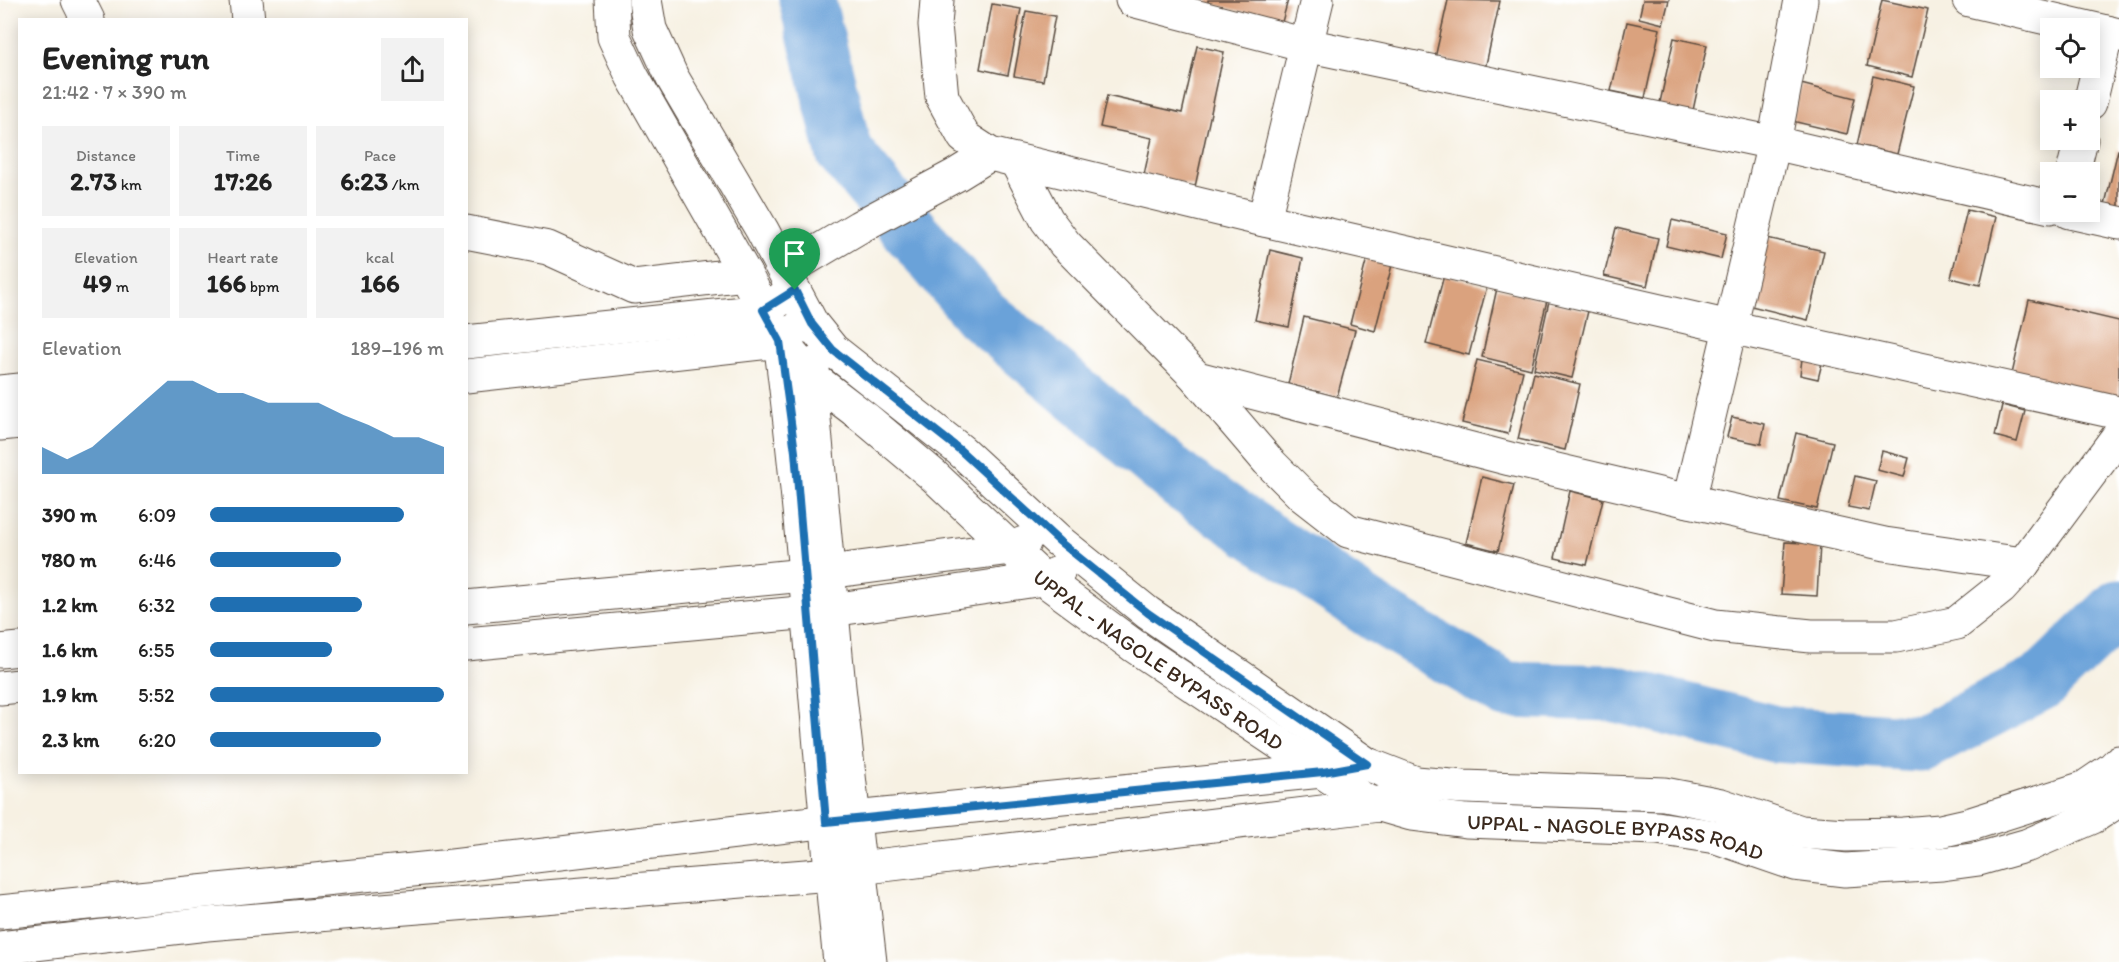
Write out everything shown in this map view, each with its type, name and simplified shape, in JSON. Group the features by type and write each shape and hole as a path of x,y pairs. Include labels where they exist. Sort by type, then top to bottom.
{"street":[{"path":"78,0 87,18"},
{"path":"246,0 248,18"},
{"name":"UPPAL - NAGOLE BYPASS ROAD","path":"612,0 614,37 632,76 745,274 780,341 810,376 866,417 934,476 1043,579 1134,646 1366,801 1411,814 1466,821 1657,828 1716,837 1795,864 1845,870 1942,864 1979,859 2028,845 2093,817 2119,800"},
{"name":"UPPAL - NAGOLE BYPASS ROAD","path":"645,0 650,29 672,77 816,328 833,350 960,450 1049,533 1148,613 1367,764 1416,783 1464,788 1664,794 1721,805 1801,832 1846,835 1940,831 1971,824 2084,788 2119,762"},
{"path":"937,0 935,25 942,97 964,137 1003,157 1264,220 1730,327 2119,412"},
{"path":"1132,0 1306,45 1774,144 2040,205"},
{"path":"1264,220 1317,0"},
{"path":"1689,501 1774,144 1801,0"},
{"path":"1969,0 2113,33 2094,90"},
{"path":"468,342 763,310 790,281 859,227 956,175 1003,157"},
{"path":"1003,157 1065,244 1197,378 1275,468 1303,496 1348,531 1715,626 1811,636 1896,636 1957,623 2001,588 2023,564 2119,435"},
{"path":"2100,219 2119,223"},
{"path":"468,232 548,248 634,287 745,274"},
{"path":"468,376 780,341 816,328 810,376 817,574 845,871 840,962"},
{"path":"780,341 795,452 817,574"},
{"path":"1197,378 1510,459 1689,501 1885,544 2023,564"},
{"path":"0,392 18,390"},
{"path":"0,424 18,422"},
{"path":"468,607 817,574 1011,548 1049,533"},
{"path":"468,644 820,611 1043,579 1085,562"},
{"path":"0,651 18,649"},
{"path":"0,688 18,686"},
{"path":"0,912 452,866 840,820 1323,772 1367,764"},
{"path":"0,948 207,924 845,871 1379,805 1416,783"},
{"path":"845,871 870,962"}],"building":[{"path":"1208,0 1288,0 1282,22 1208,3"},
{"path":"1448,0 1500,1 1485,69 1435,58"},
{"path":"1643,0 1669,0 1663,24 1639,18"},
{"path":"1882,0 1928,10 1912,77 1867,66"},
{"path":"992,4 1021,9 1008,75 980,69"},
{"path":"1026,11 1055,16 1043,81 1014,76"},
{"path":"1627,22 1660,29 1645,98 1611,91"},
{"path":"1674,38 1707,45 1692,115 1659,107"},
{"path":"1197,46 1224,52 1195,187 1144,175 1152,138 1100,127 1107,96 1182,113"},
{"path":"1873,76 1914,86 1897,154 1857,145"},
{"path":"1801,84 1855,98 1847,134 1792,121"},
{"path":"2119,150 2119,207 2105,204"},
{"path":"1967,210 1996,217 1980,285 1951,278"},
{"path":"1672,220 1727,233 1721,259 1666,246"},
{"path":"1616,228 1658,238 1647,286 1604,276"},
{"path":"1767,238 1824,251 1808,320 1751,306"},
{"path":"1270,250 1303,258 1289,327 1255,320"},
{"path":"1367,258 1392,265 1375,331 1350,324"},
{"path":"1444,275 1487,286 1469,355 1426,344"},
{"path":"1497,288 1547,300 1531,369 1482,357"},
{"path":"2029,300 2119,321 2119,397 2012,374"},
{"path":"1549,301 1588,311 1572,378 1534,369"},
{"path":"1304,317 1355,330 1337,397 1288,384"},
{"path":"1802,359 1822,363 1818,379 1800,375"},
{"path":"1477,360 1523,371 1508,434 1462,423"},
{"path":"1534,373 1580,384 1565,450 1518,439"},
{"path":"2002,405 2025,411 2017,442 1995,436"},
{"path":"1732,417 1765,424 1761,444 1727,437"},
{"path":"1796,433 1833,442 1817,509 1780,501"},
{"path":"1882,451 1909,458 1904,477 1877,470"},
{"path":"1855,476 1876,481 1869,511 1848,507"},
{"path":"1482,477 1514,485 1498,551 1466,543"},
{"path":"1570,491 1603,499 1587,565 1555,558"},
{"path":"1785,542 1820,544 1817,596 1781,594"}],"waterway":[{"path":"807,0 844,152 981,314 1181,482 1380,616 1506,690 1613,693 1775,734 1921,744 2042,682 2119,608"}],"route":[{"path":"795,290 812,324 833,350 960,450 1060,542 1148,613 1367,764 1323,772 826,822 795,452 780,341 763,310 795,290"}]}
